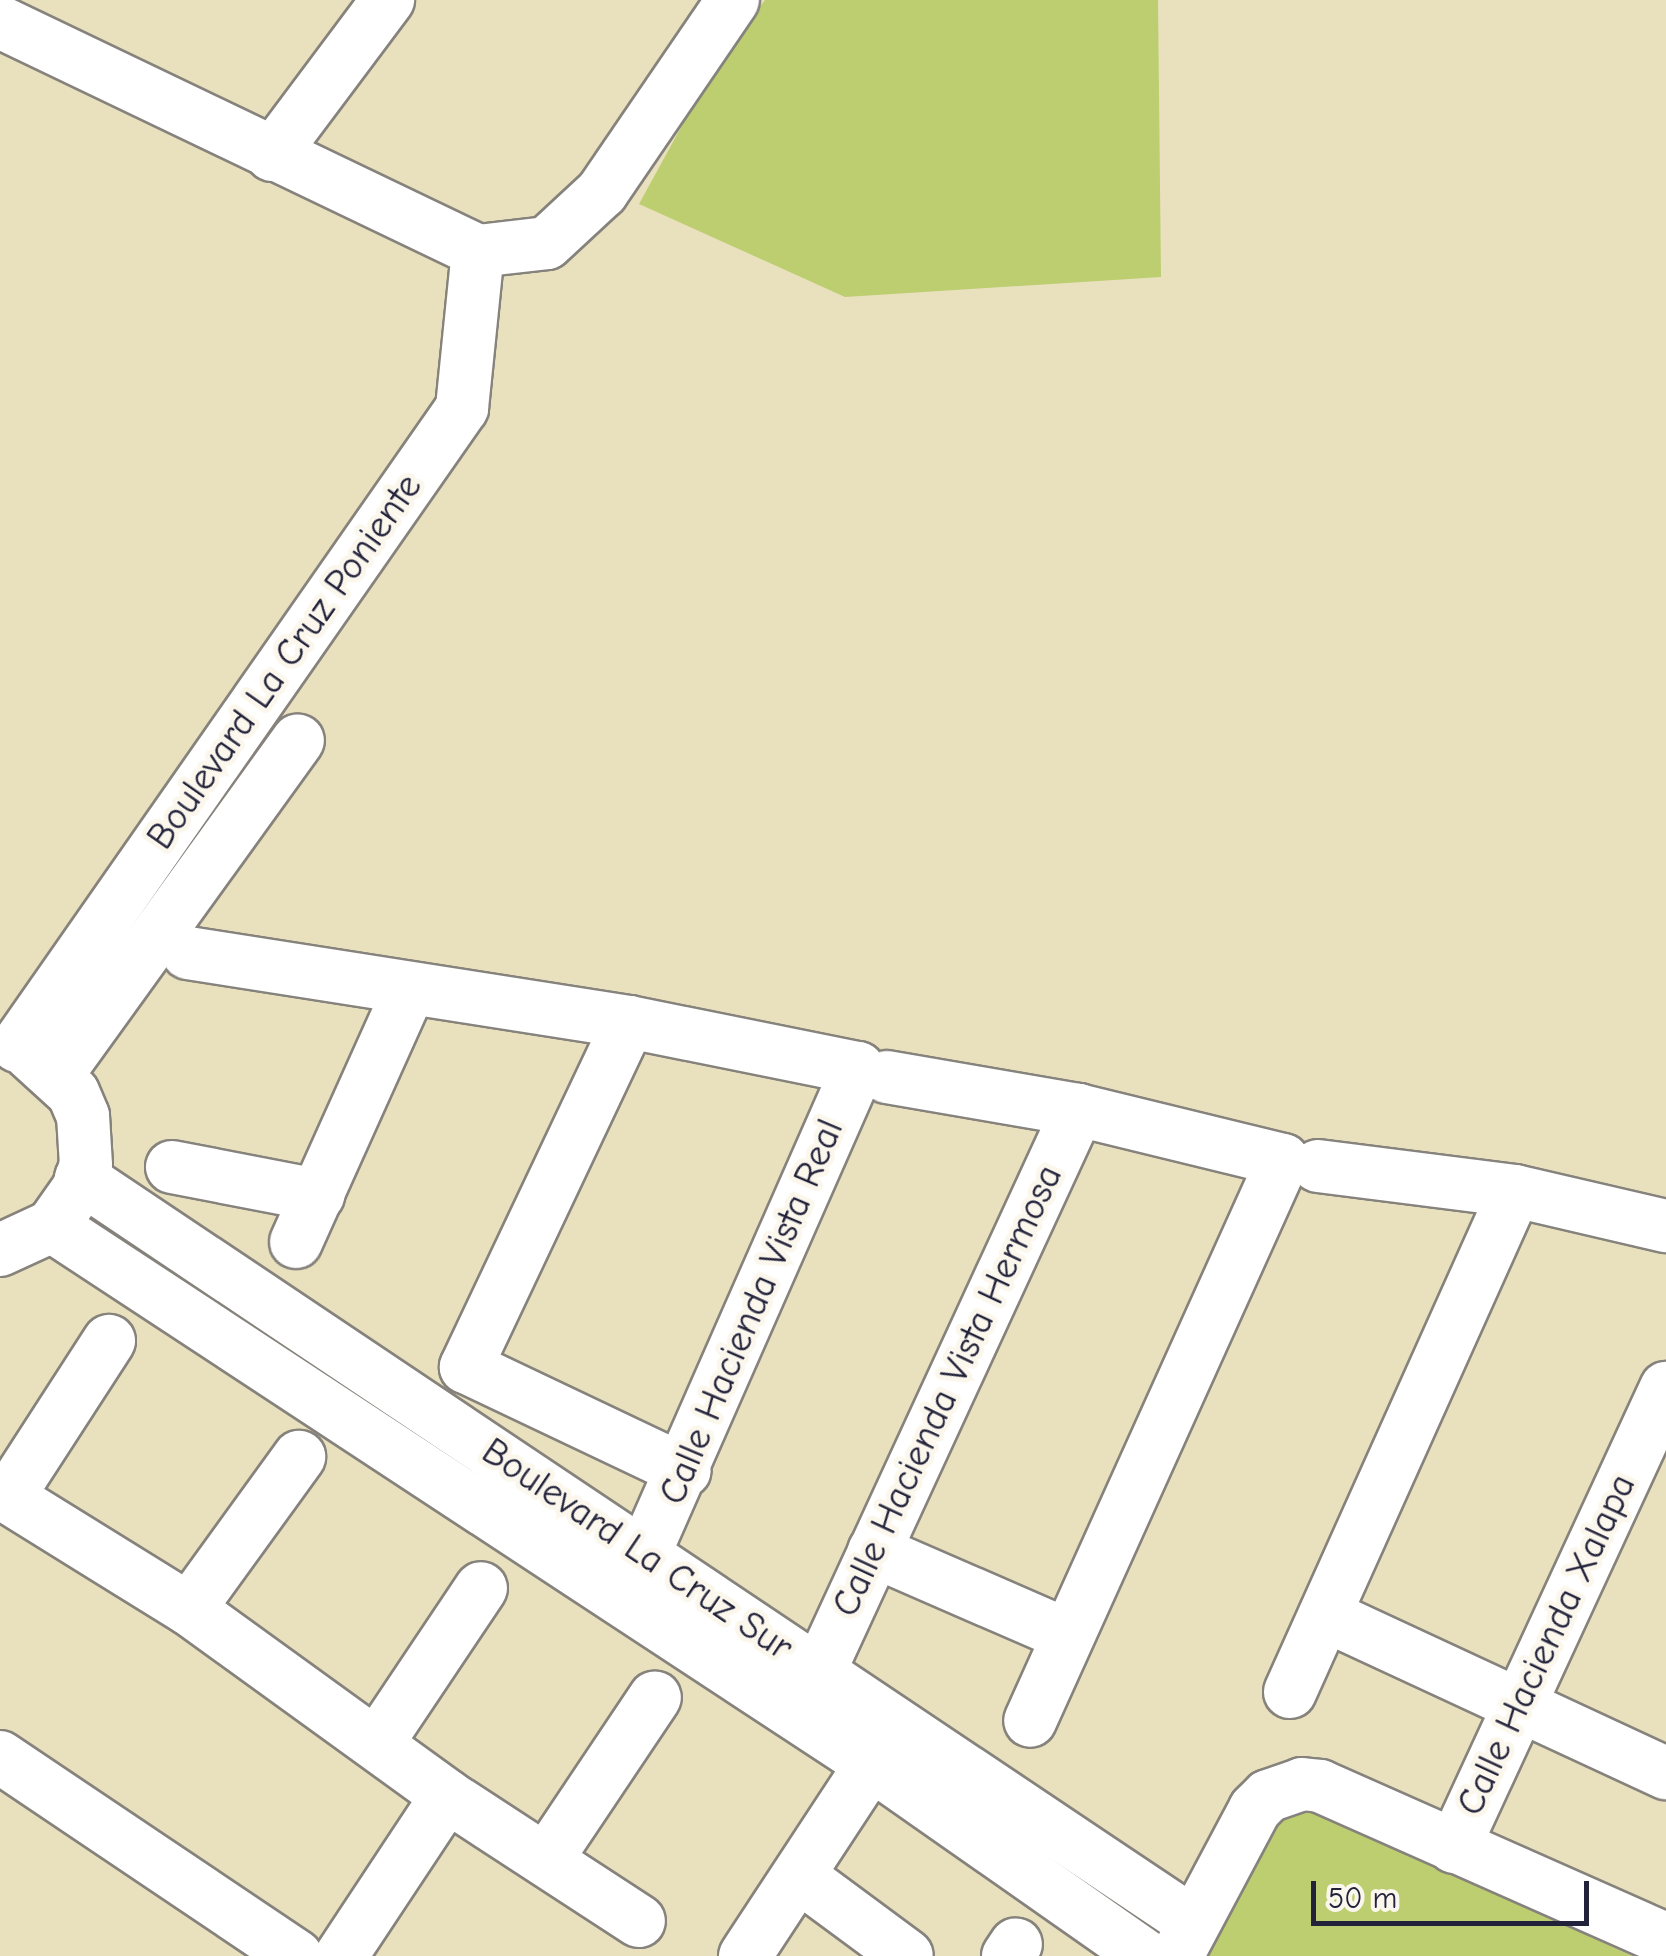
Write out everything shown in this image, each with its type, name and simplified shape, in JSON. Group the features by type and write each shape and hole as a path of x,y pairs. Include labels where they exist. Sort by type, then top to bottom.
{"street":[{"path":"272,155 388,0"},
{"path":"0,22 478,251 546,243 602,192 732,0"},
{"name":"Boulevard La Cruz Poniente","path":"25,1054 462,408 478,251"},
{"name":"Boulevard La Cruz Poniente","path":"25,1054 298,740"},
{"path":"188,952 409,991 629,1022 872,1073 1078,1110 1283,1160 1030,1721"},
{"path":"296,1242 409,991"},
{"path":"629,1022 466,1366 685,1471"},
{"path":"0,1250 52,1226 81,1178 83,1116 25,1054"},
{"name":"Calle Hacienda Vista Real","path":"621,1605 872,1073"},
{"name":"Calle Hacienda Vista Hermosa","path":"819,1672 1078,1110"},
{"path":"1318,1166 1516,1191 1666,1226"},
{"path":"172,1167 318,1194"},
{"name":"Boulevard La Cruz Sur","path":"81,1178 819,1672 1185,1939 1255,1809 1284,1788 1320,1786 1666,1938"},
{"path":"1290,1692 1516,1191"},
{"name":"Boulevard La Cruz Sur","path":"52,1226 621,1605 871,1764 1145,1956"},
{"path":"109,1341 4,1495 189,1610 378,1742 447,1796 548,1857 638,1920"},
{"name":"Calle Hacienda Xalapa","path":"1454,1847 1666,1388"},
{"path":"189,1610 299,1457"},
{"path":"874,1551 1068,1635"},
{"path":"378,1742 481,1588"},
{"path":"1325,1614 1666,1773"},
{"path":"548,1857 655,1696"},
{"path":"0,1756 296,1956"},
{"path":"745,1956 871,1764"},
{"path":"341,1956 447,1796"},
{"path":"798,1876 907,1956"}],"green space":[{"path":"765,0 1158,0 1161,277 845,297 639,204 714,67"},
{"path":"1308,1806 1632,1956 1193,1956 1266,1812"}]}
